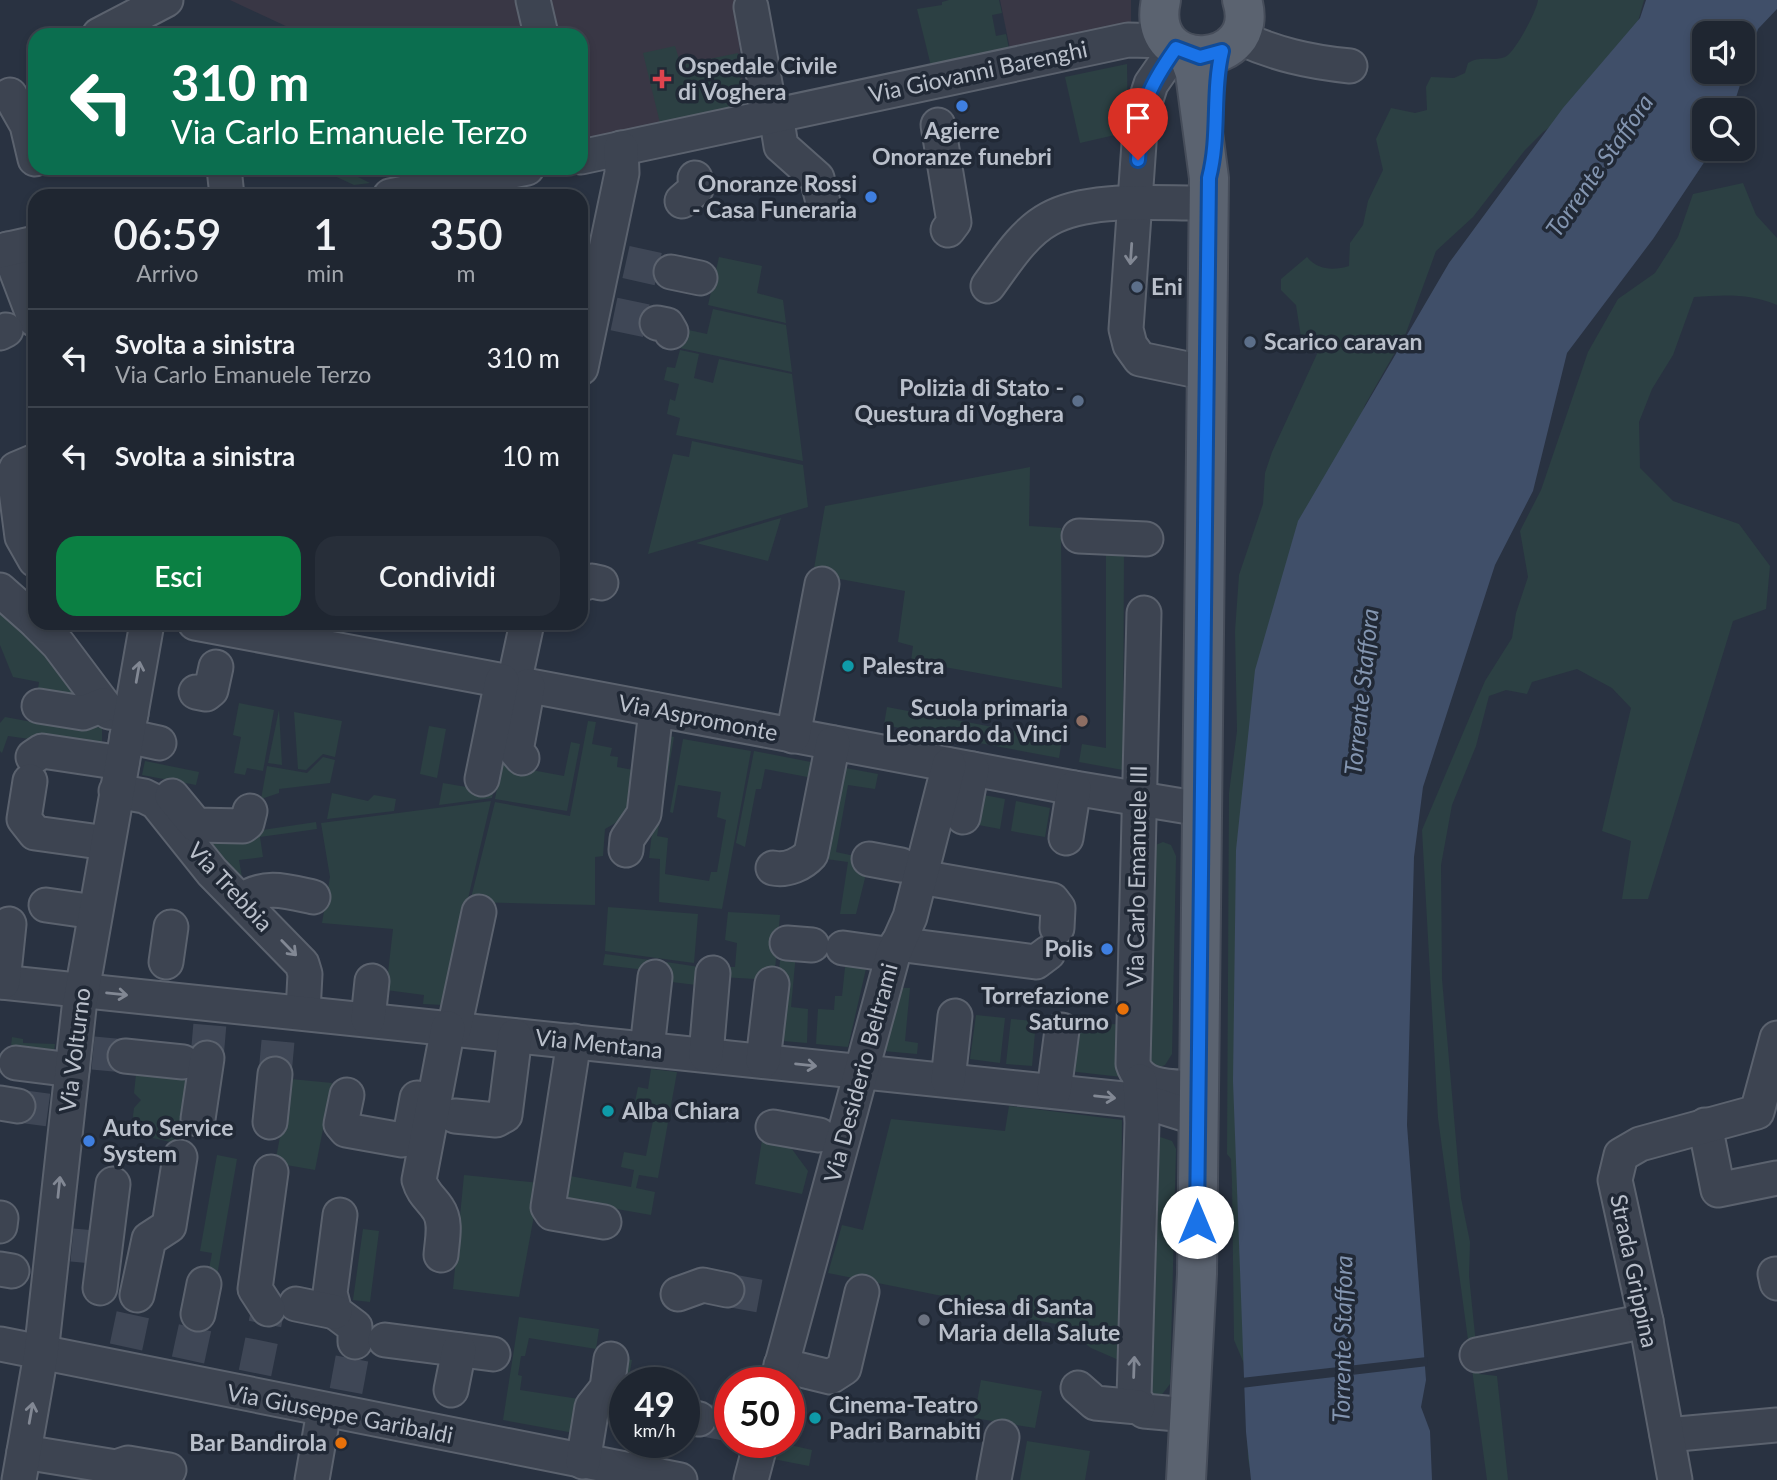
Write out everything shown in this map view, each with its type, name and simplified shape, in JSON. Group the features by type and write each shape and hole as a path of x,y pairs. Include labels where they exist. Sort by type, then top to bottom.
{"main road":[{"path":"1186,1480 1188,1415 1195,1339 1208,190 1188,35 1245,18 1242,0"},
{"path":"1195,1339 1213,1480"}],"street":[{"path":"751,7 781,146 817,178 823,202"},
{"path":"115,28 151,12"},
{"name":"Via Giovanni Barenghi","path":"588,155 621,148 689,167 773,116 934,103 1128,40 1188,35"},
{"path":"1207,373 1140,359 1130,345 1126,328 1141,115 1151,84 1188,35 1309,62 1350,66"},
{"path":"10,95 28,130"},
{"path":"934,103 954,222 948,230"},
{"path":"588,351 604,311 615,260 622,173 621,148"},
{"path":"461,189 496,186 515,175"},
{"path":"988,286 1020,242 1049,219 1086,206 1135,204 1208,190"},
{"path":"14,248 14,328"},
{"path":"28,464 16,469 14,475 22,537 28,549"},
{"path":"1079,536 1146,539"},
{"path":"28,569 5,593 28,615"},
{"path":"783,734 822,584"},
{"name":"Via Carlo Emanuele III","path":"1138,1407 1134,1387 1141,1089 1133,1064 1144,613"},
{"path":"783,734 793,620 790,614"},
{"path":"44,630 58,644 120,748"},
{"name":"Via Volturno","path":"16,1462 41,1354 22,1273 89,1247 33,1108 79,1058 81,990 120,748 145,630"},
{"path":"482,779 515,683 526,630"},
{"name":"Via Aspromonte","path":"210,652 515,683 1074,789 1201,809"},
{"path":"515,683 516,751 522,758"},
{"path":"39,706 83,713 155,783 168,791 196,825 243,826 247,823 250,811"},
{"path":"626,850 627,839 645,814 656,710"},
{"path":"105,852 35,833 24,819 32,769 42,751 120,748 159,743"},
{"path":"773,869 780,870 803,862 811,854 833,743"},
{"name":"Via Trebbia","path":"120,748 144,796 156,802 205,863 302,964 305,974 288,1017"},
{"path":"949,765 963,817"},
{"path":"892,904 911,871 949,765"},
{"path":"155,783 193,792"},
{"path":"1066,838 1074,789"},
{"path":"53,856 105,852"},
{"path":"814,945 1036,962 1053,940 1058,908 1052,900 911,871 869,859"},
{"name":"Via Desiderio Beltrami","path":"780,1367 786,1302 861,1071 909,954 911,871"},
{"path":"241,901 254,892 277,889 313,897"},
{"path":"46,905 95,912"},
{"path":"347,1095 341,1124 346,1130 402,1140 410,1135 479,912"},
{"path":"1,982 9,924"},
{"path":"164,980 171,927"},
{"path":"706,1055 713,973"},
{"path":"647,1049 655,977"},
{"name":"Via Mentana","path":"1,982 81,990 164,980 211,1013 368,1019 1043,1090 1141,1089 1197,1103"},
{"path":"368,1019 372,981"},
{"path":"764,1061 772,984"},
{"path":"948,1080 955,1016"},
{"path":"441,1255 443,1223 439,1209 423,1192 419,1180 444,1028"},
{"path":"1043,1090 1050,1029"},
{"path":"455,1116 496,1121 505,1115 515,1036"},
{"name":"Strada Grippina","path":"1675,1480 1646,1321 1615,1180 1621,1155 1640,1144 1767,1110 1777,1038"},
{"path":"574,1041 548,1207 552,1213 604,1222"},
{"path":"125,1056 195,1060 198,1119"},
{"path":"16,1063 79,1058"},
{"path":"270,1122 275,1074"},
{"path":"1705,1125 1718,1190 1777,1178"},
{"path":"773,1127 819,1135"},
{"path":"137,1295 149,1239 169,1226 180,1157"},
{"path":"271,1172 255,1289 282,1307 335,1312 391,1348 493,1354"},
{"path":"100,1288 89,1247 113,1184"},
{"path":"335,1312 330,1293 340,1215"},
{"path":"678,1294 703,1285 727,1290"},
{"path":"805,1376 830,1377 844,1368 862,1292"},
{"path":"1477,1354 1646,1321"},
{"name":"Via Giuseppe Garibaldi","path":"0,1344 41,1354 124,1359 337,1405 447,1412 587,1470 680,1480"},
{"path":"447,1412 460,1350"},
{"path":"587,1470 592,1407 607,1388 611,1359"},
{"path":"1078,1388 1095,1403 1138,1407 1151,1413 1188,1415"},
{"path":"312,1480 337,1405"},
{"path":"1667,1435 1777,1425"},
{"path":"994,1480 1002,1437"},
{"path":"751,1480 757,1458"},
{"path":"16,1462 117,1467 128,1463 169,1470"}],"shaded area":[{"name":"Ospedale Civile di Voghera","path":"230,0 735,0 745,106 588,139 588,28 290,28"},
{"path":"1000,0 1131,0 1131,24 1010,49"}],"green space":[{"path":"999,0 1002,13 992,15 996,36 1006,34 1009,49 931,66 917,9 942,5 942,2"},
{"path":"1538,0 1644,0 1637,25 1575,109 1543,132 1525,150 1473,217 1436,251 1406,333 1365,405 1352,440 1252,1479 1248,1459 1245,1366 1234,1340 1232,1181 1231,1159 1227,1154 1229,793 1237,731 1235,631 1239,575 1263,504 1265,473 1322,343 1301,337 1296,305 1281,290 1281,279 1307,257 1316,265 1326,268 1349,266 1350,243 1363,225 1368,201 1383,170 1376,139 1391,108 1415,113 1427,110 1426,87 1431,77 1454,78 1465,73 1468,63 1505,57 1525,32"},
{"path":"675,46 681,65 738,53 744,105 660,123 643,53"},
{"path":"1127,64 1128,132 1080,143 1065,77"},
{"path":"332,175 354,175 370,183 354,185"},
{"path":"1743,183 1756,215 1777,238 1777,305 1746,297 1694,297 1673,355 1652,389 1639,422 1640,468 1673,501 1739,524 1770,566 1766,609 1733,621 1648,899 1622,899 1631,841 1602,831 1631,708 1612,688 1577,669 1532,682 1527,694 1506,690 1489,696 1476,746 1452,805 1441,865 1442,979 1461,1198 1470,1242 1469,1276 1479,1374 1497,1376 1508,1480 1487,1480 1438,1118 1422,830 1485,681 1512,638 1516,613 1528,577 1520,531 1541,490 1588,352 1618,299 1655,273 1678,237 1693,194"},
{"path":"719,257 762,266 757,293 783,300 786,323 708,305"},
{"path":"713,309 786,325 792,372 680,348 684,329 707,334"},
{"path":"680,350 699,354 694,378 713,383 719,359 792,374 803,461 676,435 680,418 667,414 670,399 675,401 679,384 664,380 667,367 675,368"},
{"path":"692,441 803,465 808,507 648,554 673,454 689,457"},
{"path":"1030,467 1029,526 1061,528 1062,688 911,661 913,646 898,642 905,591 813,574 825,506"},
{"path":"781,518 768,561 696,543"},
{"path":"1106,546 1124,546 1123,770 1079,762 1082,744 1106,748"},
{"path":"0,606 45,649 86,704 37,697 39,682 13,677 0,645"},
{"path":"239,703 274,710 263,771 247,768 245,775 234,773 241,737 233,735"},
{"path":"509,707 492,798 439,805 443,783 484,790"},
{"path":"513,707 521,768 564,776 571,742 580,744 567,811 495,799"},
{"path":"887,707 1062,740 1059,758 884,725"},
{"path":"279,710 282,765 268,763"},
{"path":"294,712 342,721 335,757 323,754 306,770 298,769"},
{"path":"34,715 102,728 102,749 8,736 2,753 0,723 5,717 32,722"},
{"path":"588,721 596,722 592,744 612,748 610,756 618,757 617,767 633,770 636,811 605,829 603,856 595,857 595,905 470,902 495,802 570,816"},
{"path":"429,726 446,729 437,778 420,774"},
{"path":"664,735 674,737 657,836 668,838 665,874 709,881 711,872 717,872 726,820 717,817 721,792 678,785 673,813 670,812 683,739 751,751 722,909 659,902 660,859 649,858"},
{"path":"754,751 821,764 818,779 765,769 761,789 756,789 745,847 736,843"},
{"path":"323,757 335,760 330,783 279,789 279,793 261,799 267,766 307,773"},
{"path":"145,761 199,772 196,785 142,775"},
{"path":"835,766 878,774 875,789 848,785 836,852 864,858 867,870 856,914 840,914 848,862 826,859"},
{"path":"332,793 368,801 374,795 396,799 394,811 327,819"},
{"path":"978,794 1005,799 1000,829 973,824"},
{"path":"491,801 443,1005 423,1004 424,995 386,990 393,929 322,923 330,877 321,823"},
{"path":"1016,801 1050,808 1045,837 1011,831"},
{"path":"316,822 317,829 260,837 263,857 239,860 243,883 194,840"},
{"path":"1163,842 1171,845 1176,856 1172,1054 1165,1065 1157,1068 1141,1059 1153,846"},
{"path":"608,907 698,914 694,963 605,951"},
{"path":"728,912 780,915 774,980 721,977 722,967 735,967 737,943 725,940"},
{"path":"781,952 796,953 791,1007 808,1009 807,1043 771,1040"},
{"path":"605,954 665,962 663,972 603,965"},
{"path":"846,958 868,960 848,1047 816,1044 818,1009 834,1010 835,996 842,996"},
{"path":"666,962 706,968 705,986 663,981"},
{"path":"901,988 910,988 905,1041 918,1043 917,1054 883,1051"},
{"path":"976,1015 1005,1018 1000,1063 970,1059"},
{"path":"1011,1019 1036,1021 1032,1066 1006,1064"},
{"path":"1121,1024 1122,1077 1068,1071 1073,1025"},
{"path":"12,1037 23,1039 23,1043 55,1044 53,1059 10,1056"},
{"path":"137,1065 194,1072 179,1144 131,1133 134,1108 141,1100 134,1093"},
{"path":"651,1069 677,1072 658,1178 639,1175 636,1188 655,1192 651,1215 560,1199 564,1175 631,1187 634,1170 621,1167 624,1152 646,1156 655,1111 634,1107 638,1087 648,1089"},
{"path":"291,1079 332,1083 315,1170 275,1163"},
{"path":"1009,1106 1122,1120 1120,1337 981,1309 982,1304 828,1273 842,1225 863,1230 891,1119 1005,1131"},
{"path":"1154,1138 1172,1141 1176,1149 1170,1384 1160,1397 1150,1396"},
{"path":"762,1140 786,1141 808,1171 802,1194 755,1184"},
{"path":"217,1155 237,1159 217,1276 208,1275 212,1253 200,1251"},
{"path":"464,1175 540,1183 519,1297 453,1289"},
{"path":"363,1229 379,1231 370,1302 353,1300"},
{"path":"519,1317 599,1329 596,1349 529,1338 525,1356 521,1356 518,1375 522,1376 520,1390 579,1399 574,1433 503,1420"},
{"path":"1074,1331 1121,1340 1121,1361 1091,1348 1074,1335"},
{"path":"628,1359 632,1360 631,1367 627,1367"},
{"path":"981,1380 1042,1391 1035,1428 974,1418"},
{"path":"1027,1441 1090,1451 1085,1480 1020,1480"},
{"path":"805,1448 812,1450 809,1466 773,1459 805,1458"}],"water":[{"name":"Torrente Staffora","path":"1646,0 1777,0 1777,9 1758,29 1755,38 1755,21 1692,21 1692,84 1740,84 1736,98 1692,98 1692,161 1705,161 1653,239 1567,353 1533,491 1495,565 1423,787 1414,857 1407,1125 1426,1380 1421,1407 1430,1431 1432,1480 1251,1480 1246,1432 1233,1081 1236,850 1255,670 1298,521 1449,263 1563,108 1640,18"}],"pier":[{"path":"1427,1357 1428,1366 1241,1388 1241,1378"}],"tunnel":[{"path":"626,262 671,272"},
{"path":"614,314 657,323"},
{"path":"207,1058 210,1023"},
{"path":"275,1074 279,1030"},
{"path":"93,1053 125,1056"},
{"path":"18,1106 48,1110"},
{"path":"72,1245 94,1247"},
{"path":"727,1290 775,1299"},
{"path":"126,1347 137,1295"},
{"path":"255,1373 268,1309"},
{"path":"188,1360 198,1314"},
{"path":"346,1391 355,1342"},
{"path":"700,1419 714,1422"}],"place":[{"name":"Ospedale Civile di Voghera","path":"662,79"},
{"name":"Agierre Onoranze funebri","path":"962,106"},
{"name":"Onoranze Rossi - Casa Funeraria","path":"871,197"},
{"name":"Eni","path":"1137,287"},
{"name":"Scarico caravan","path":"1250,342"},
{"name":"Polizia di Stato - Questura di Voghera","path":"1078,401"},
{"name":"Palestra","path":"848,666"},
{"name":"Scuola primaria Leonardo da Vinci","path":"1082,721"},
{"name":"Polis","path":"1107,949"},
{"name":"Torrefazione Saturno","path":"1123,1009"},
{"name":"Alba Chiara","path":"608,1111"},
{"name":"Auto Service System","path":"89,1141"},
{"name":"Chiesa di Santa Maria della Salute","path":"924,1320"},
{"name":"Cinema-Teatro Padri Barnabiti","path":"815,1418"},
{"name":"Bar Bandirola","path":"341,1443"}],"route":[{"path":"1138,160 1141,115 1151,84 1176,48 1200,57 1222,51 1219,66 1218,130 1209,178 1197,1222"}]}
